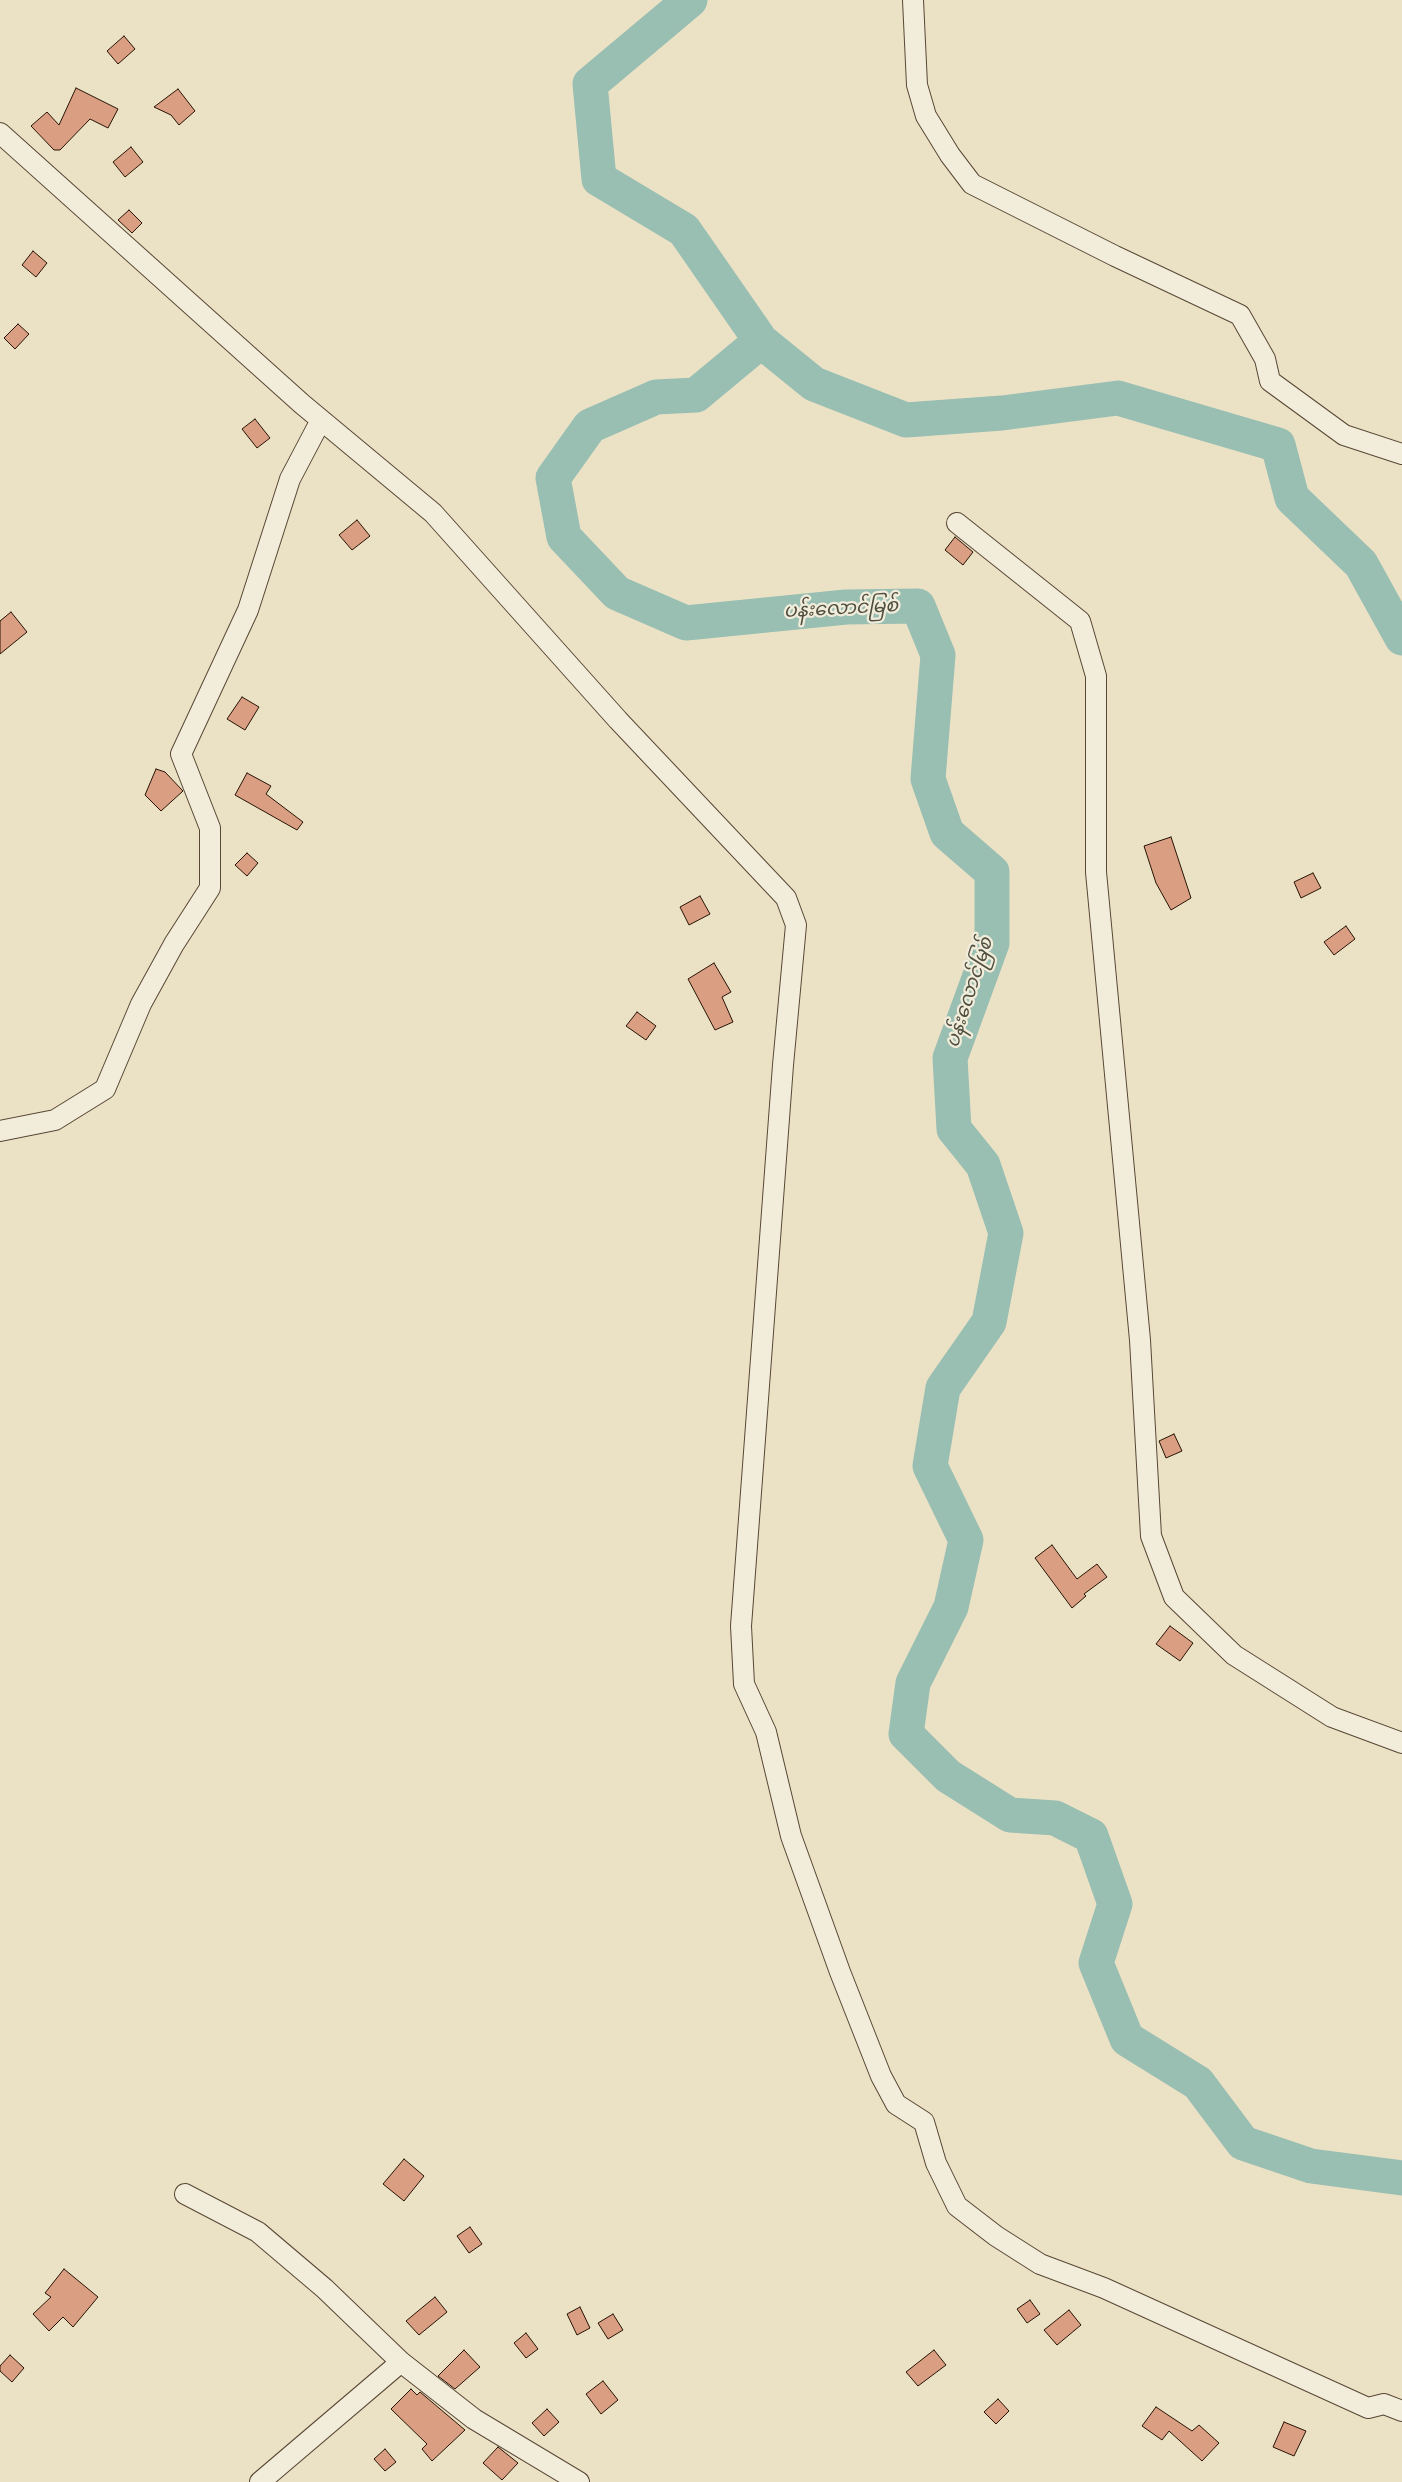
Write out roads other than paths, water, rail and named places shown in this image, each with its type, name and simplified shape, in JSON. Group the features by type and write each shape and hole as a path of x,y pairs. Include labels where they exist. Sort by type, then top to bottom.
{"street":[{"path":"913,0 917,85 926,116 950,155 972,184 1115,256 1240,315 1266,359 1270,381 1344,435 1402,454"},
{"path":"0,133 150,270 321,420 433,513 618,720 786,898 796,925 783,1065 740,1626 744,1684 766,1732 791,1836 840,1972 881,2076 896,2104 924,2122 936,2162 957,2206 1003,2240 1040,2264 1104,2288 1368,2408 1384,2404 1402,2411"},
{"path":"0,1131 54,1120 105,1090 142,1004 174,944 210,888 210,828 181,754 248,610 290,479 321,420"},
{"path":"957,523 1080,621 1096,676 1096,872 1140,1340 1151,1536 1174,1597 1234,1655 1332,1717 1402,1743"},
{"path":"184,2194 258,2232 324,2288 401,2362 474,2419 579,2482"},
{"path":"260,2482 401,2362"}],"waterway":[{"path":"690,0 590,84 599,179 684,230 761,341 814,384 906,420 1002,413 1118,398 1278,445 1292,498 1361,564 1402,638"},
{"name":"ပန်းလောင်မြစ်","path":"761,341 696,395 656,397 590,426 553,478 564,537 617,593 686,623 846,607 918,606 938,655 928,779 947,833 992,872 992,943 950,1058 954,1129 983,1165 1006,1233 989,1322 943,1388 930,1466 966,1540 951,1607 913,1683 906,1734 948,1776 1010,1815 1055,1818 1091,1836 1115,1904 1096,1963 1127,2039 1198,2083 1243,2143 1311,2166 1402,2178"}]}
